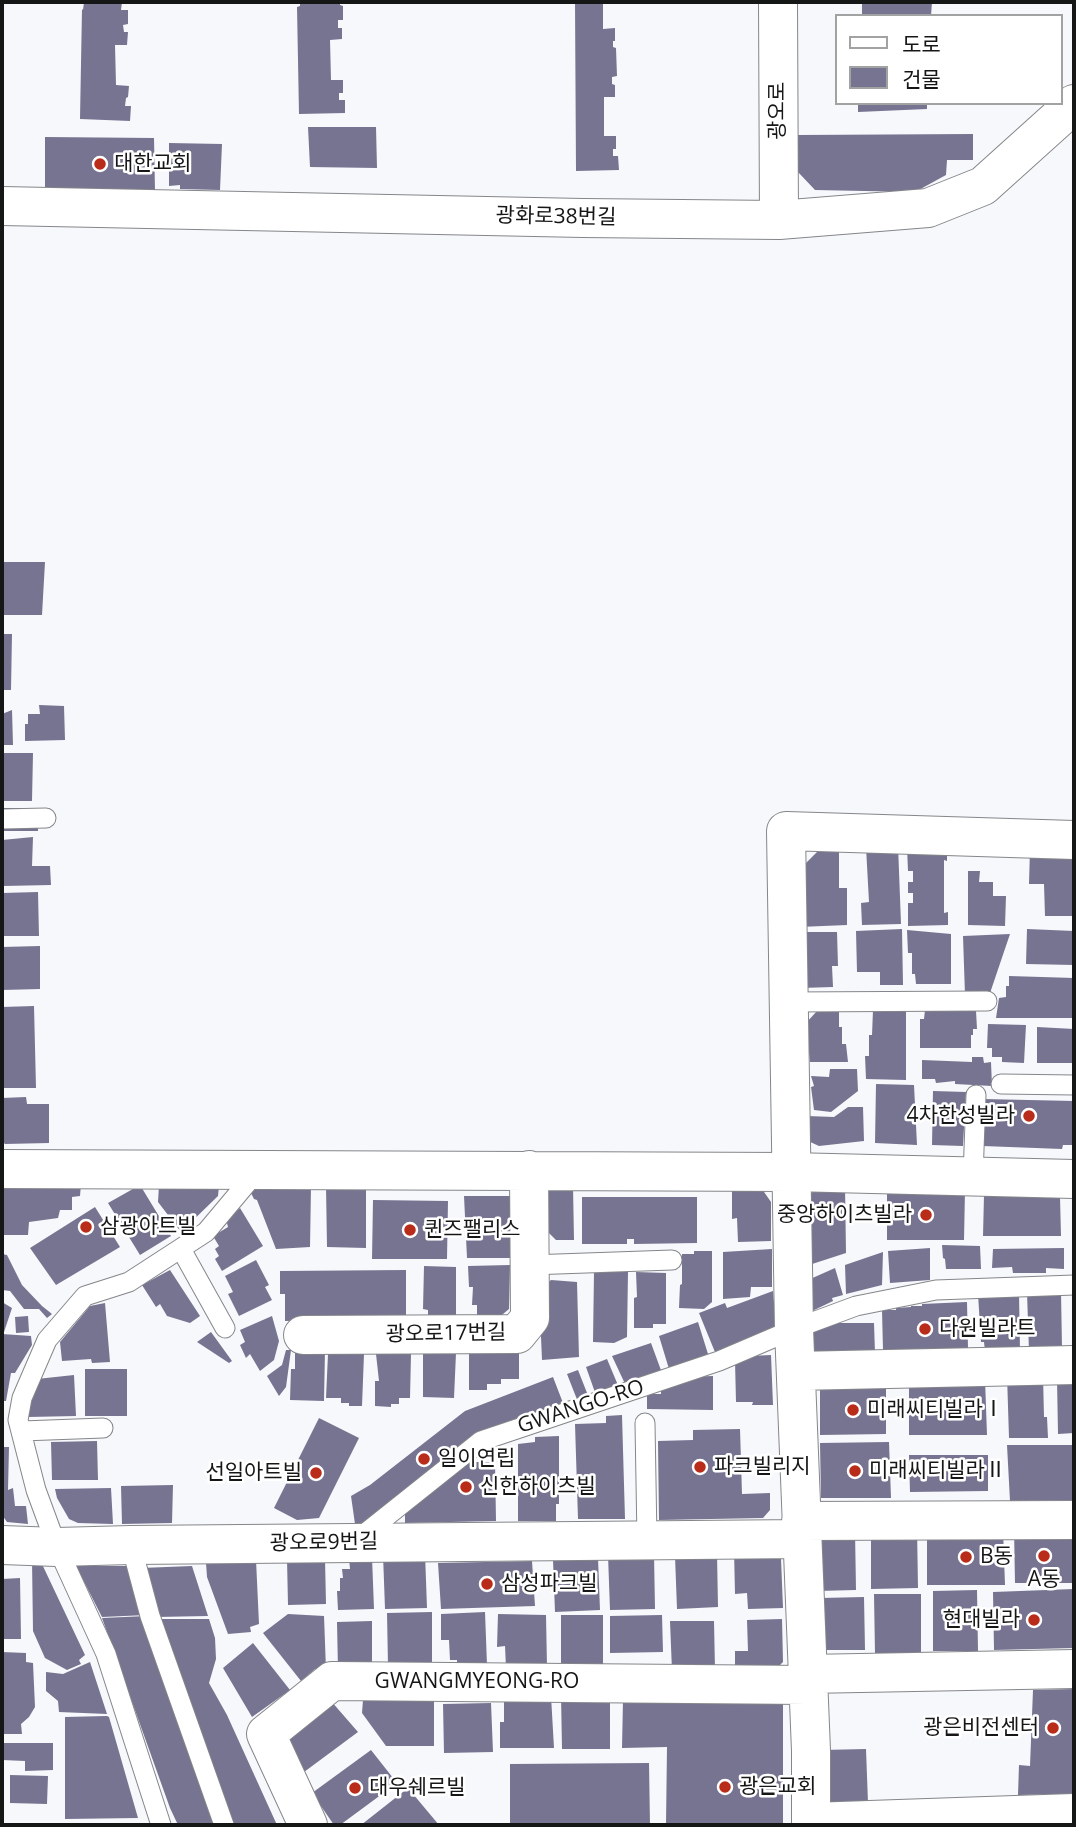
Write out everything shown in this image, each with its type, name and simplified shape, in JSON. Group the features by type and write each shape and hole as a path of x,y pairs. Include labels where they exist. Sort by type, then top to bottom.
{"street":[{"name":"광오로","path":"778,2 779,220"},
{"name":"광화로38번길","path":"2,206 675,220 779,220 928,208 983,186 1074,104"},
{"path":"1074,840 786,831 794,1329 811,1751 811,1823 1074,1813"},
{"path":"2,1169 791,1172 1074,1179"},
{"name":"광오로17번길","path":"303,1335 517,1334 530,1318 528,1170"},
{"path":"796,1371 1074,1365"},
{"path":"801,1530 1074,1520"},
{"name":"광오로9번길","path":"2,1545 57,1547 647,1540 801,1530"},
{"path":"807,1679 1074,1669"},
{"name":"GWANGMYEONG-RO","path":"308,1825 266,1734 332,1681 807,1679"}],"lane":[{"path":"2,819 46,818"},
{"path":"788,1002 987,1001"},
{"path":"1001,1084 1074,1085"},
{"path":"973,1177 976,1095"},
{"path":"162,1825 106,1654 57,1547 36,1490 18,1420 22,1398 47,1340 85,1296 129,1282 206,1233 258,1170"},
{"path":"181,1249 225,1328"},
{"path":"529,1265 672,1260"},
{"name":"GWANGO-RO","path":"354,1542 481,1441 719,1361 856,1306 936,1290 1074,1285"},
{"path":"645,1423 647,1540"},
{"path":"22,1431 103,1428"},
{"path":"131,1545 150,1616 224,1825"}],"building":[{"path":"84,2 122,2 121,10 128,10 128,24 123,25 124,32 128,32 127,45 115,45 116,85 129,86 125,106 131,106 130,121 80,119"},
{"path":"300,2 340,2 343,6 343,20 338,20 338,28 342,28 342,39 330,40 331,80 343,80 343,93 339,93 339,100 345,100 345,113 299,114 297,7"},
{"path":"575,2 603,2 603,29 615,28 613,47 616,48 617,76 612,77 612,84 615,85 615,97 604,97 604,136 616,136 613,156 618,156 619,170 576,171"},
{"path":"862,2 932,2 931,14 862,14"},
{"path":"858,105 927,105 927,109 858,112"},
{"path":"308,127 376,127 377,168 310,167"},
{"path":"973,134 973,160 947,160 946,175 915,192 815,190 798,172 798,135"},
{"name":"대한교회","path":"45,137 154,138 155,191 45,190"},
{"path":"169,143 222,144 220,190 180,189 180,185 169,186"},
{"path":"2,562 45,562 42,615 2,615"},
{"path":"2,634 12,634 11,690 2,690"},
{"path":"39,705 64,706 65,740 25,741 28,714 40,714"},
{"path":"12,710 13,745 2,745 2,714"},
{"path":"2,753 33,753 32,801 2,801"},
{"path":"2,808 38,808 38,831 2,831"},
{"path":"33,837 32,866 50,866 51,885 3,886 2,840"},
{"path":"898,845 901,924 862,925 861,903 869,902 866,847"},
{"path":"907,847 947,847 947,861 944,860 944,913 948,912 948,925 908,926 908,903 913,903 913,893 908,893 908,882 913,882 913,871 908,871"},
{"path":"820,849 839,850 839,888 847,888 847,925 799,927 800,869"},
{"path":"1030,849 1074,850 1074,916 1045,916 1044,884 1029,884"},
{"path":"968,871 980,871 979,882 993,882 993,896 1006,896 1005,926 968,925"},
{"path":"38,892 39,936 2,936 2,893"},
{"path":"902,929 903,985 880,985 880,972 857,972 856,931"},
{"path":"1027,929 1074,931 1074,965 1026,964"},
{"path":"907,930 951,934 951,984 916,984 915,974 912,974 912,953 908,953"},
{"path":"800,932 837,932 838,966 832,966 833,987 801,988"},
{"path":"1010,934 989,996 965,995 963,936"},
{"path":"40,946 40,989 2,990 2,947"},
{"path":"1009,976 1074,978 1074,1018 996,1018 999,998 1006,997"},
{"path":"34,1006 36,1088 2,1088 2,1007"},
{"path":"839,1010 839,1027 842,1027 842,1044 846,1044 848,1062 810,1062 806,1023 817,1011"},
{"path":"873,1010 906,1010 906,1080 866,1079 865,1056 869,1056"},
{"path":"925,1010 976,1011 977,1029 973,1029 971,1035 971,1048 920,1048 920,1019 924,1019"},
{"path":"988,1024 1026,1025 1024,1063 1002,1062 1002,1057 992,1057 992,1048 987,1048"},
{"path":"1037,1027 1074,1029 1074,1063 1037,1063"},
{"path":"972,1057 983,1057 984,1063 991,1062 992,1086 955,1084 955,1081 936,1083 935,1079 922,1079 922,1060 972,1062"},
{"path":"830,1069 857,1069 858,1091 831,1112 814,1110 811,1087 814,1086 811,1076 829,1077"},
{"path":"876,1084 914,1085 917,1145 875,1143"},
{"path":"933,1091 966,1092 963,1146 932,1145"},
{"path":"26,1097 27,1104 49,1104 49,1143 5,1144 2,1141 2,1098"},
{"name":"4차한성빌라","path":"983,1099 1074,1101 1073,1145 1063,1145 1062,1149 983,1146"},
{"path":"848,1107 863,1107 864,1141 819,1146 806,1140 807,1116 834,1117"},
{"path":"5,1184 81,1184 80,1196 72,1197 72,1210 60,1210 58,1218 29,1222 28,1235 2,1235 2,1189"},
{"path":"140,1185 171,1236 140,1255 108,1203"},
{"path":"159,1185 219,1186 218,1196 181,1232 158,1202"},
{"name":"중앙하이츠빌라","path":"887,1185 965,1190 964,1240 887,1240"},
{"path":"311,1186 310,1247 276,1249 257,1200 251,1193 253,1187"},
{"path":"326,1186 366,1186 366,1248 327,1247"},
{"path":"536,1186 573,1186 574,1240 556,1240 541,1225"},
{"path":"817,1187 845,1187 846,1253 806,1266 805,1201"},
{"path":"762,1189 771,1202 771,1241 738,1242 737,1218 732,1219 732,1190"},
{"path":"984,1195 1060,1197 1061,1236 983,1236"},
{"path":"464,1196 510,1196 511,1258 467,1258"},
{"path":"582,1197 697,1197 697,1243 634,1244 634,1239 627,1239 627,1244 582,1244"},
{"name":"퀸즈팰리스","path":"373,1200 448,1201 447,1259 372,1259"},
{"name":"삼광아트빌","path":"95,1207 120,1247 56,1285 30,1248"},
{"path":"240,1208 263,1246 222,1271 215,1259 219,1256 215,1249 219,1246 213,1236 228,1227 226,1219"},
{"path":"942,1245 980,1246 981,1269 946,1269"},
{"path":"930,1248 930,1280 890,1283 888,1251"},
{"path":"1064,1248 1064,1269 1046,1268 1046,1273 1013,1273 1012,1267 992,1268 993,1249"},
{"path":"772,1249 772,1287 751,1287 750,1297 723,1299 723,1252"},
{"path":"694,1251 712,1251 712,1302 704,1309 679,1308 682,1254 694,1254"},
{"path":"883,1252 882,1285 846,1294 845,1265"},
{"path":"2,1254 7,1255 22,1285 52,1314 47,1318 39,1309 24,1309 10,1291 2,1290"},
{"path":"256,1260 269,1285 265,1287 272,1300 239,1316 228,1294 233,1292 225,1276"},
{"path":"510,1265 509,1309 497,1319 477,1319 477,1305 472,1305 473,1287 469,1287 468,1266"},
{"path":"424,1266 456,1267 456,1319 428,1319 428,1310 423,1309"},
{"path":"835,1268 843,1295 832,1298 833,1301 806,1314 808,1280"},
{"path":"170,1270 200,1316 190,1323 167,1316 160,1304 156,1307 142,1285"},
{"path":"406,1270 406,1319 285,1321 285,1294 280,1294 280,1271"},
{"path":"594,1272 628,1272 627,1337 614,1343 593,1342"},
{"path":"636,1272 666,1273 666,1324 653,1324 653,1328 634,1328"},
{"path":"551,1280 577,1282 579,1357 542,1360 539,1291"},
{"path":"773,1291 776,1327 717,1357 699,1313 725,1303 727,1308"},
{"path":"1061,1292 1062,1347 1029,1351 1027,1293"},
{"path":"1019,1293 1020,1351 985,1351 984,1342 981,1342 978,1294"},
{"path":"2,1302 12,1308 4,1332 2,1332"},
{"name":"다원빌라트","path":"967,1302 968,1348 883,1350 882,1310 922,1304"},
{"path":"105,1303 110,1362 92,1363 91,1359 62,1361 60,1342 90,1306"},
{"path":"28,1316 29,1332 16,1333 15,1317"},
{"path":"272,1316 279,1341 274,1360 260,1371 250,1354 246,1358 240,1345 245,1342 240,1330"},
{"path":"698,1322 708,1354 669,1369 659,1336"},
{"path":"832,1323 874,1323 875,1353 812,1353 806,1334"},
{"path":"211,1332 232,1361 229,1363 197,1342"},
{"path":"2,1334 31,1336 32,1345 15,1373 11,1373 6,1401 2,1401"},
{"path":"651,1343 662,1373 626,1386 612,1356"},
{"path":"286,1350 291,1350 286,1387 279,1396 267,1376 282,1365"},
{"path":"295,1350 325,1350 324,1401 290,1400"},
{"path":"423,1353 456,1353 454,1398 423,1397"},
{"path":"469,1353 519,1353 519,1379 501,1379 501,1384 487,1384 487,1390 469,1390"},
{"path":"328,1354 364,1354 362,1406 341,1403 341,1398 326,1398"},
{"path":"376,1354 411,1354 410,1398 399,1398 399,1404 391,1404 391,1407 375,1406 375,1381 379,1381"},
{"path":"771,1355 773,1405 736,1402 735,1361 750,1356"},
{"path":"607,1359 620,1390 597,1398 586,1367"},
{"path":"85,1369 127,1369 127,1416 85,1416"},
{"path":"578,1370 589,1398 578,1402 567,1374"},
{"path":"74,1375 76,1416 28,1417 25,1400 37,1379"},
{"path":"1007,1375 1043,1375 1044,1417 1047,1417 1048,1438 1009,1438"},
{"path":"713,1376 713,1410 647,1409 647,1394 661,1394 661,1386 684,1377"},
{"name":"일이연립","path":"553,1377 563,1403 476,1433 369,1522 355,1524 351,1496 370,1485 465,1411"},
{"path":"985,1379 987,1435 909,1435 909,1380"},
{"path":"1057,1379 1074,1379 1074,1433 1058,1434"},
{"name":"미래씨티빌라Ⅰ","path":"820,1385 886,1385 886,1434 820,1435"},
{"path":"622,1415 625,1519 578,1519 575,1424 606,1423 606,1416"},
{"name":"선일아트빌","path":"319,1418 359,1438 319,1518 297,1520 274,1508"},
{"name":"파크빌리지","path":"740,1429 742,1494 770,1493 770,1510 763,1518 659,1520 658,1441 693,1440 693,1430"},
{"path":"559,1436 559,1504 556,1504 556,1521 518,1521 518,1444 535,1442 535,1437"},
{"path":"97,1441 98,1480 52,1480 51,1442"},
{"name":"미래씨티빌라Ⅱ","path":"889,1442 891,1498 821,1498 820,1443"},
{"path":"1007,1445 1074,1445 1074,1500 1010,1501"},
{"path":"2,1447 9,1447 8,1490 13,1488 15,1506 26,1506 28,1524 7,1522 2,1515"},
{"path":"909,1455 988,1455 988,1491 910,1492"},
{"name":"신한하이츠빌","path":"469,1462 495,1462 496,1521 405,1523 405,1513"},
{"path":"173,1485 172,1523 122,1524 121,1486"},
{"path":"111,1488 113,1524 78,1523 69,1519 55,1489"},
{"path":"871,1527 917,1527 918,1588 871,1589"},
{"name":"A동","path":"1014,1528 1074,1528 1074,1583 1015,1583"},
{"name":"B동","path":"927,1529 1003,1529 1005,1585 927,1585"},
{"path":"855,1531 856,1590 817,1591 816,1533"},
{"path":"771,1548 781,1559 783,1608 748,1609 747,1593 735,1594 734,1549"},
{"path":"425,1553 427,1608 385,1609 383,1554"},
{"path":"654,1554 655,1609 610,1610 608,1555"},
{"path":"717,1554 718,1607 677,1609 675,1556"},
{"path":"372,1557 374,1609 338,1610 337,1591 340,1591 340,1578 343,1578 342,1569 350,1569 349,1558"},
{"path":"598,1558 600,1610 555,1612 553,1560"},
{"path":"287,1559 325,1559 326,1604 288,1605"},
{"path":"32,1560 41,1562 85,1655 79,1660 81,1664 67,1670 45,1658 33,1631"},
{"path":"256,1560 259,1624 250,1627 251,1632 228,1634 207,1577 206,1563"},
{"name":"삼성파크빌","path":"532,1561 535,1606 441,1609 438,1563"},
{"path":"76,1566 133,1566 147,1615 102,1617"},
{"path":"192,1566 208,1616 156,1617 141,1568"},
{"path":"20,1578 21,1639 2,1639 2,1579"},
{"name":"현대빌라","path":"1074,1589 1074,1648 994,1650 993,1592"},
{"path":"977,1590 978,1651 933,1651 933,1591"},
{"path":"874,1594 921,1594 921,1653 875,1654"},
{"path":"864,1597 865,1650 821,1650 821,1598"},
{"path":"432,1612 432,1666 388,1666 387,1613"},
{"path":"485,1612 487,1665 457,1666 457,1660 450,1660 449,1640 441,1640 441,1614"},
{"path":"288,1614 324,1616 326,1670 315,1669 301,1681 263,1633"},
{"path":"498,1614 546,1615 547,1667 506,1668 505,1646 497,1647"},
{"path":"561,1615 603,1615 603,1667 561,1667"},
{"path":"662,1615 663,1652 610,1653 610,1616"},
{"path":"147,1616 218,1825 178,1825 102,1618"},
{"path":"157,1619 209,1619 215,1638 216,1659 209,1683 227,1715 277,1825 229,1825"},
{"path":"782,1619 783,1662 775,1670 735,1670 735,1651 748,1651 747,1620"},
{"path":"372,1621 372,1671 338,1671 337,1622"},
{"path":"670,1621 714,1621 715,1670 672,1671"},
{"path":"253,1643 290,1690 252,1717 223,1668"},
{"path":"2,1652 26,1653 26,1662 33,1663 35,1707 21,1724 22,1734 3,1734"},
{"path":"90,1662 107,1714 59,1712 58,1701 46,1691 46,1672 63,1674"},
{"name":"광은비전센터","path":"1074,1689 1074,1794 1018,1795 1019,1765 1030,1766 1033,1690"},
{"path":"561,1695 610,1695 610,1749 562,1749"},
{"path":"551,1696 554,1748 500,1748 504,1697"},
{"name":"대우쉐르빌","path":"434,1699 434,1746 386,1746 362,1713 363,1700"},
{"name":"광은교회","path":"623,1700 783,1700 783,1825 666,1825 667,1747 622,1748"},
{"name":"대우쉐르빌","path":"331,1701 358,1732 300,1775 277,1739"},
{"path":"491,1703 493,1752 444,1753 443,1704"},
{"path":"107,1716 138,1818 65,1819 65,1717"},
{"path":"2,1743 53,1743 53,1770 25,1771 25,1761 2,1760"},
{"path":"866,1749 868,1803 824,1802 822,1750"},
{"name":"대우쉐르빌","path":"371,1750 397,1783 340,1825 334,1825 312,1793"},
{"path":"649,1763 650,1825 510,1825 510,1764"},
{"path":"10,1775 48,1776 47,1804 10,1803"},
{"path":"408,1788 439,1825 361,1825"}],"place":[{"name":"대한교회","path":"100,164"},
{"name":"4차한성빌라","path":"1029,1116"},
{"name":"중앙하이츠빌라","path":"926,1215"},
{"name":"삼광아트빌","path":"86,1227"},
{"name":"퀸즈팰리스","path":"410,1230"},
{"name":"다원빌라트","path":"925,1329"},
{"name":"미래씨티빌라Ⅰ","path":"853,1410"},
{"name":"일이연립","path":"424,1459"},
{"name":"파크빌리지","path":"700,1467"},
{"name":"미래씨티빌라Ⅱ","path":"855,1471"},
{"name":"선일아트빌","path":"316,1473"},
{"name":"신한하이츠빌","path":"466,1487"},
{"name":"A동","path":"1044,1556"},
{"name":"B동","path":"966,1557"},
{"name":"삼성파크빌","path":"487,1584"},
{"name":"현대빌라","path":"1034,1620"},
{"name":"광은비전센터","path":"1053,1728"},
{"name":"광은교회","path":"725,1787"},
{"name":"대우쉐르빌","path":"355,1788"}]}
